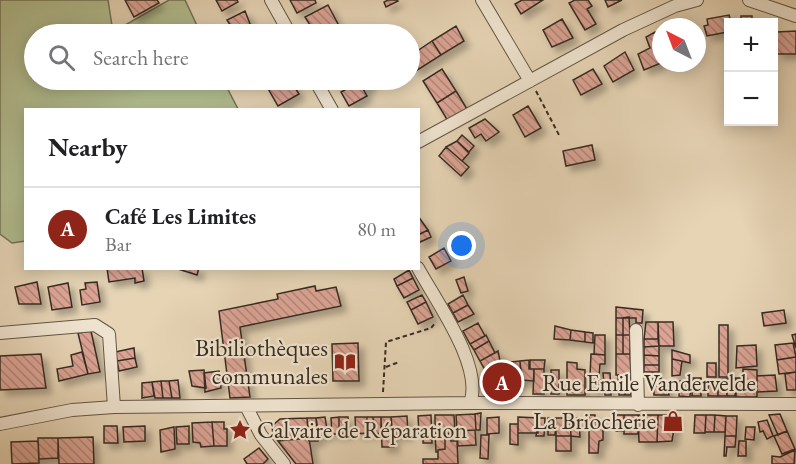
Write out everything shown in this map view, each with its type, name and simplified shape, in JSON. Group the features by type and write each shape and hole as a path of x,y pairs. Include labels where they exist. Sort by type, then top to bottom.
{"street":[{"path":"271,0 284,24"},
{"path":"482,0 530,81"},
{"path":"420,141 623,30 675,6 697,0"},
{"path":"749,0 796,16"},
{"path":"321,90 331,108"},
{"path":"419,270 470,365 474,392 470,403"},
{"path":"0,333 95,325 109,334 114,407"},
{"path":"636,330 638,405"},
{"name":"Rue Emile Vandervelde","path":"0,424 72,410 114,407 470,403 796,404"},
{"path":"246,406 261,435 284,464"}],"path":[{"path":"530,81 560,135"},
{"path":"381,404 386,367 386,342 431,328 443,314"},
{"path":"386,367 399,362"}],"green space":[{"path":"0,0 108,0 112,24 24,24 24,90 228,90 237,108 24,108 24,241 12,243 0,234"},
{"path":"169,0 185,0 196,24 127,24"}],"building":[{"path":"125,0 157,0 159,3 134,17"},
{"path":"216,0 237,0 238,2 222,11"},
{"path":"290,0 315,0 316,3 297,13"},
{"path":"522,0 543,0 521,14 515,4"},
{"path":"575,0 588,0 592,6 587,9 596,24 585,30 569,3"},
{"path":"605,0 622,0 608,7"},
{"path":"398,1 386,7 384,2"},
{"path":"328,5 338,24 309,24 305,17"},
{"path":"245,11 250,24 230,24 227,20"},
{"path":"729,15 730,18 724,18 724,33 707,36 707,19"},
{"path":"562,19 573,38 552,47 543,30"},
{"path":"456,26 464,41 441,55 432,41"},
{"path":"796,31 796,54 778,54 778,32"},
{"path":"652,34 652,67 644,70 638,54 650,48 646,37"},
{"path":"432,41 441,55 420,68 420,49"},
{"path":"625,52 634,70 613,82 604,66"},
{"path":"442,69 456,91 437,103 423,81"},
{"path":"593,69 602,84 581,95 573,80"},
{"path":"269,90 296,90 299,94 278,106"},
{"path":"364,90 367,96 349,106 341,92"},
{"path":"456,91 467,109 448,121 437,103"},
{"path":"528,106 541,128 525,137 513,115"},
{"path":"485,119 499,132 486,141 481,134 475,138 469,128"},
{"path":"462,135 474,146 469,152 457,141"},
{"path":"457,141 469,153 462,161 446,147"},
{"path":"592,145 595,160 566,166 563,151"},
{"path":"446,147 469,167 461,176 439,156"},
{"path":"420,219 428,230 420,234"},
{"path":"428,230 431,237 420,242 420,234"},
{"path":"444,248 451,261 436,269 429,257"},
{"path":"107,270 142,270 144,281 135,283 135,278 109,282"},
{"path":"181,270 198,270 197,275"},
{"path":"409,270 413,278 397,286 394,279"},
{"path":"464,277 468,291 461,293 456,280"},
{"path":"413,278 419,290 404,298 397,286"},
{"path":"37,282 41,304 19,304 15,287"},
{"path":"97,282 100,302 82,305 80,290 86,289 85,283"},
{"path":"68,283 72,307 52,310 48,287"},
{"path":"315,286 316,291 336,287 341,306 240,327 250,397 230,398 219,311 278,299 277,294"},
{"path":"422,295 426,302 411,310 407,302"},
{"path":"463,295 468,305 453,313 448,304"},
{"path":"426,302 433,317 418,324 411,310"},
{"path":"468,305 474,314 458,322 453,313"},
{"path":"616,307 643,310 642,323 636,323 636,318 616,318"},
{"path":"784,310 786,323 764,326 762,313"},
{"path":"629,317 630,335 623,335 623,318"},
{"path":"616,318 623,318 623,335 616,335"},
{"path":"646,322 658,322 658,339 644,339"},
{"path":"658,322 673,322 674,346 659,346"},
{"path":"478,323 485,336 470,344 463,331"},
{"path":"719,325 728,325 728,377 719,377"},
{"path":"555,326 571,330 570,340 554,339"},
{"path":"571,330 585,332 585,342 570,340"},
{"path":"91,331 100,372 88,374 78,333"},
{"path":"585,332 593,333 593,343 585,342"},
{"path":"796,334 796,348 792,335"},
{"path":"486,335 489,341 474,350 470,344"},
{"path":"595,335 605,335 605,355 594,354"},
{"path":"616,335 623,335 623,354 616,354"},
{"path":"623,335 630,335 630,354 623,354"},
{"path":"644,339 658,339 659,346 644,347"},
{"path":"489,341 495,353 480,361 474,350"},
{"name":"Bibiliothèques communales","path":"358,343 359,381 333,381 332,344"},
{"path":"793,343 796,357 777,360 775,345"},
{"path":"756,345 757,366 736,368 737,346"},
{"path":"659,346 659,356 644,355 644,347"},
{"path":"134,348 135,358 117,361 115,352"},
{"path":"672,350 690,355 690,363 672,359"},
{"path":"498,351 500,361 485,370 480,361"},
{"path":"82,352 88,374 59,381 57,369 73,366 71,355"},
{"path":"41,354 46,388 0,390 0,356"},
{"path":"591,354 605,355 605,364 600,364 599,376 590,376"},
{"path":"616,354 630,354 631,375 616,375"},
{"path":"644,355 659,356 659,365 644,365"},
{"path":"796,357 796,372 779,374 777,360"},
{"path":"135,358 137,367 119,371 117,361"},
{"path":"672,359 682,361 680,375 672,376"},
{"path":"529,360 529,369 534,369 534,381 521,380 520,361"},
{"path":"530,360 545,360 544,369 530,369"},
{"path":"520,361 522,382 512,382 511,362"},
{"path":"567,362 577,363 577,369 585,370 585,395 567,395"},
{"path":"707,363 716,363 716,377 707,377"},
{"path":"644,365 659,365 659,372 644,372"},
{"path":"534,369 544,369 544,394 533,394"},
{"path":"743,369 757,370 757,397 736,397 736,378 743,378"},
{"path":"204,370 206,388 192,386 189,371"},
{"path":"511,370 512,382 493,384 496,371"},
{"path":"551,370 559,370 559,394 551,394"},
{"path":"219,371 221,388 205,392 204,373"},
{"path":"796,372 796,390 787,390 785,374"},
{"path":"603,373 610,373 611,395 605,395"},
{"path":"618,375 625,375 625,395 619,395"},
{"path":"625,375 631,375 631,395 625,395"},
{"path":"775,375 777,391 757,392 757,376"},
{"path":"590,376 599,376 598,392 590,392"},
{"path":"661,378 661,383 667,382 669,395 654,395 653,379"},
{"path":"693,378 701,378 701,396 692,396"},
{"path":"736,378 735,396 727,396 727,379"},
{"path":"727,379 727,396 718,396 718,380"},
{"path":"178,380 180,398 172,398 169,381"},
{"path":"708,380 718,380 718,396 708,396"},
{"path":"161,381 163,398 155,398 152,382"},
{"path":"161,381 169,381 172,398 163,398"},
{"path":"680,381 691,382 690,397 679,396"},
{"path":"152,382 154,396 142,398 142,383"},
{"path":"506,383 506,394 500,393 493,384"},
{"path":"481,413 480,430 476,430 475,414"},
{"path":"475,414 476,430 457,431 456,415"},
{"path":"780,414 787,431 778,435 769,415"},
{"path":"431,415 432,443 423,443 423,434 419,434 418,416"},
{"path":"435,415 454,415 455,433 435,434"},
{"path":"589,415 595,415 595,422 603,423 603,440 599,441 598,453 589,453"},
{"path":"616,415 624,415 624,431 616,431"},
{"path":"624,415 638,415 638,434 624,434"},
{"path":"638,415 658,415 657,442 639,442"},
{"path":"658,415 676,415 672,441 657,442"},
{"path":"695,415 706,415 705,433 694,433"},
{"path":"706,415 715,415 714,432 705,432"},
{"path":"715,415 726,416 725,432 714,432"},
{"path":"407,416 408,435 392,435 391,417"},
{"path":"726,416 737,416 736,436 725,436"},
{"path":"325,417 328,435 319,436 316,418"},
{"path":"339,417 339,434 332,434 331,418"},
{"path":"339,417 348,417 349,433 339,434"},
{"path":"355,417 367,417 367,433 356,434"},
{"path":"367,417 373,417 374,433 367,433"},
{"path":"373,417 381,417 381,434 374,433"},
{"path":"381,417 391,417 394,447 382,447"},
{"path":"499,417 499,433 487,434 487,418"},
{"path":"518,417 539,418 538,433 518,433"},
{"path":"307,418 309,438 278,441 273,435 272,426 280,419"},
{"path":"307,418 316,418 318,441 309,441"},
{"path":"539,418 545,418 544,436 536,436"},
{"path":"548,418 556,418 555,435 548,435"},
{"path":"556,418 570,418 571,436 556,436"},
{"path":"570,418 579,418 580,437 571,436"},
{"path":"767,420 773,436 767,439 763,431 760,432 758,422"},
{"path":"212,422 214,446 201,447 200,443 193,442 192,423"},
{"path":"212,422 224,422 224,429 227,429 227,446 214,446"},
{"path":"510,424 518,424 518,445 510,444"},
{"path":"104,426 117,426 118,443 104,443"},
{"path":"145,426 145,441 124,442 123,427"},
{"path":"189,426 189,444 177,444 176,427"},
{"path":"174,427 175,449 161,452 160,430"},
{"path":"746,427 755,427 754,440 745,439"},
{"path":"475,430 476,445 458,446 457,431"},
{"path":"787,431 795,449 782,454 774,436"},
{"path":"435,434 445,434 445,449 438,450 438,452 436,452"},
{"path":"445,434 450,434 451,441 457,441 458,464 423,464 423,459 438,459 438,450 445,449"},
{"path":"481,435 489,435 488,459 480,458"},
{"path":"556,436 571,436 571,451 556,451"},
{"path":"725,436 736,436 735,447 727,447 726,456 724,456"},
{"path":"93,437 94,464 59,464 58,438"},
{"path":"38,438 58,438 58,458 39,459"},
{"path":"309,438 313,464 296,464 278,441"},
{"path":"38,441 39,463 12,464 11,442"},
{"path":"739,441 746,441 746,456 738,456"},
{"path":"259,448 268,459 263,464 247,464 244,459"},
{"path":"795,450 794,464 772,464 772,456 780,457"}],"place":[{"name":"Bibiliothèques communales","path":"345,362"},
{"name":"Café Les Limites","path":"502,382"},
{"name":"La Briocherie","path":"673,421"},
{"name":"Calvaire de Réparation","path":"240,430"}]}
